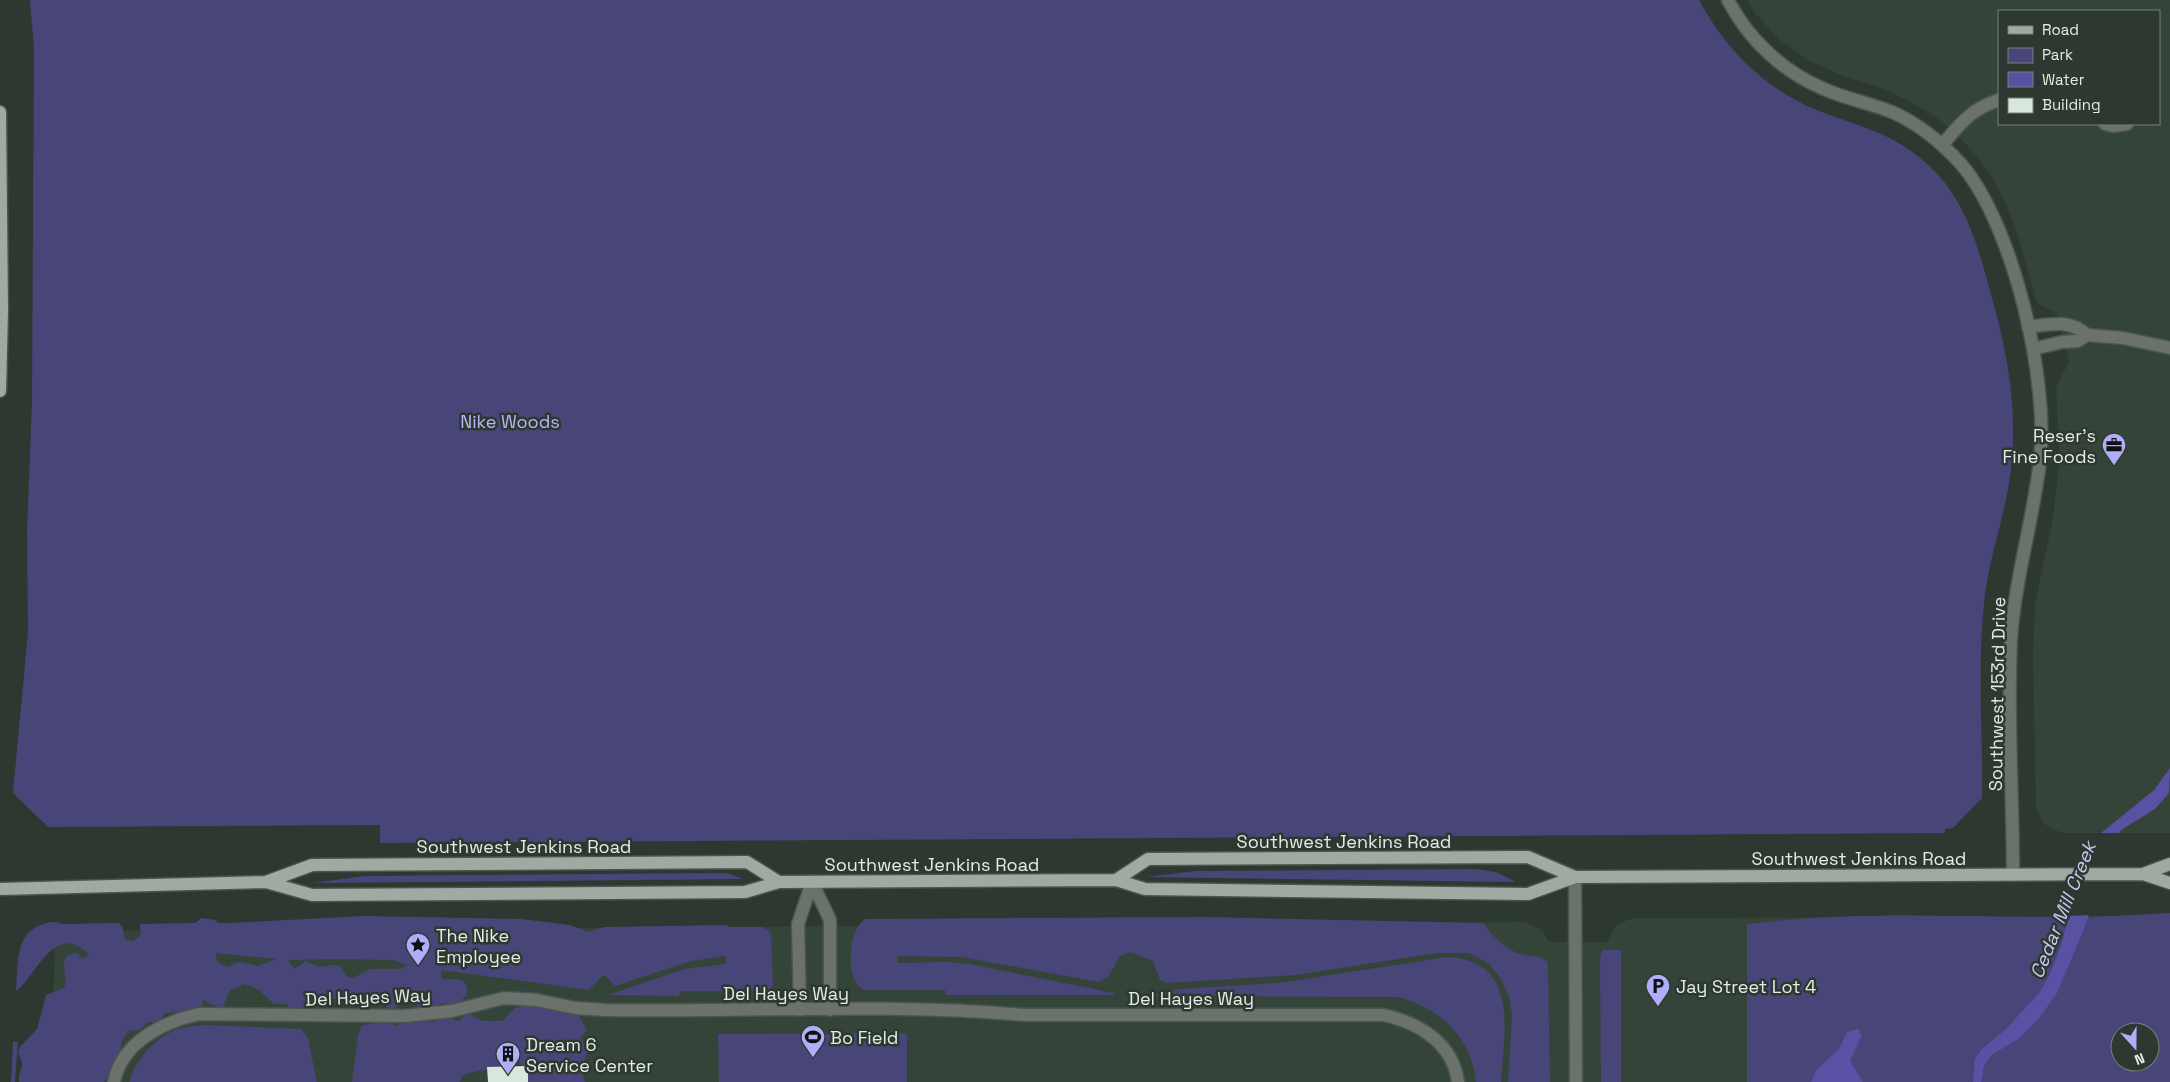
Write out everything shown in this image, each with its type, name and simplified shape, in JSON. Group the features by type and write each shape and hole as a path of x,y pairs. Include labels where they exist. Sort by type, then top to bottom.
{"main road":[{"path":"0,112 2,310 0,391"},
{"name":"Southwest Jenkins Road","path":"1116,880 1148,859 1528,857 1575,877"},
{"name":"Southwest Jenkins Road","path":"266,882 312,865 747,862 779,882"},
{"name":"Southwest Jenkins Road","path":"2143,874 2170,864"},
{"name":"Southwest Jenkins Road","path":"0,889 266,882 312,895 745,892 779,882 1116,880 1145,889 1528,894 1575,877 2058,874 2143,874 2170,883"}],"street":[{"name":"Southwest 153rd Drive","path":"1728,0 1739,19 1762,47 1800,77 1824,89 1892,113 1916,125 1942,145 1968,173 1991,208 2006,252 2033,349 2040,396 2041,429 2035,495 2017,580 2011,641 2013,875"},
{"path":"1942,145 1972,112 1998,100"},
{"path":"2028,327 2058,324 2077,326 2087,335 2123,338 2170,348"},
{"path":"2033,349 2062,342 2078,341 2087,335"},
{"path":"1575,877 1576,1082"},
{"path":"812,882 830,920 830,1010"},
{"path":"800,1010 798,924 812,882"},
{"name":"Del Hayes Way","path":"114,1082 122,1063 141,1039 168,1024 199,1014 404,1016 452,1011 504,998 537,1000 575,1008 606,1010 971,1010 1025,1015 1384,1015 1416,1026 1432,1036 1451,1059 1458,1082"}],"shaded area":[{"name":"Reser's Fine Foods","path":"1747,0 2170,0 2170,833 2062,833 2044,824 2036,807 2033,658 2035,605 2053,518 2057,484 2059,449 2056,387 2069,362 2057,314 2037,303 2016,229 2005,202 1992,177 1975,154 1956,134 1932,114 1890,91 1841,75 1808,60 1779,39 1755,13"},
{"path":"2170,917 2170,1082 44,1082 52,1043 55,941 60,931 1525,922 1542,930 1549,942 1607,942 1616,925 1633,918"}],"green space":[{"name":"Nike Woods","path":"30,0 1699,0 1735,52 1765,80 1782,92 1819,111 1886,136 1925,162 1950,190 1974,238 1996,313 2006,357 2010,379 2013,423 2009,486 1989,570 1982,628 1982,798 1953,828 1945,829 1945,833 380,843 380,825 48,827 13,793 28,632 27,531 32,402 34,49"},
{"path":"1476,869 1496,872 1516,882 1146,877 1196,871"},
{"path":"727,873 743,879 313,883 364,876"},
{"path":"2170,913 2170,1082 1747,1082 1747,924 1852,916 2064,917"},
{"path":"362,916 521,919 570,925 588,932 604,927 727,925 728,927 762,927 770,931 771,935 773,985 770,990 764,991 680,991 679,996 608,995 684,969 726,964 725,956 691,961 615,986 606,976 602,976 589,990 441,970 442,979 462,981 466,984 467,991 461,1001 452,1004 442,1003 428,1008 407,1002 400,1003 393,1011 388,1013 385,1002 357,1004 338,998 311,1002 299,1010 291,1010 286,1004 274,1004 259,990 245,984 230,990 220,1009 203,1000 202,1010 166,1013 159,1022 148,1022 139,1030 128,1031 121,1042 120,1059 114,1074 109,1075 104,1082 19,1082 22,1066 18,1053 20,1047 37,1029 46,995 64,988 64,961 66,957 77,953 82,958 89,956 86,951 78,946 68,943 59,945 43,959 16,991 19,952 27,935 34,928 53,922 61,924 120,923 125,940 133,941 141,935 140,924 195,923 201,918 215,920 218,923","holes":["216,953 277,959 258,966 239,962 227,967 217,962","288,960 393,960 408,965 400,969 370,969 353,978 346,976 341,966 319,967 306,961 294,969"]},
{"path":"1206,917 1483,923 1505,946 1519,954 1542,958 1548,963 1550,1082 1508,1082 1512,1015 1509,996 1500,978 1488,963 1469,953 1437,953 1296,975 1166,983 1160,980 1153,961 1131,952 1120,956 1108,977 1099,982 961,957 898,956 898,963 948,962 969,964 1114,993 1115,995 946,995 945,990 865,990 858,985 851,967 852,944 855,933 865,919"},
{"path":"1602,950 1621,950 1621,1082 1601,1082 1600,960"},
{"path":"1448,957 1471,961 1487,971 1497,985 1503,1002 1505,1021 1501,1082 1476,1082 1468,1051 1451,1027 1427,1009 1398,997 1148,996 1179,989 1278,983"},
{"path":"565,1005 579,1016 587,1030 580,1038 588,1050 583,1070 585,1082 524,1082 521,1065 516,1056 498,1070 470,1073 462,1076 460,1082 352,1082 358,1035 362,1025 383,1022 396,1026 403,1022 437,1021 438,1018 449,1015 451,1018 459,1021 467,1013 483,1021 502,1021 515,1008 523,1006"},
{"path":"206,1025 301,1029 308,1038 317,1082 129,1082 135,1067 145,1053 164,1036 175,1030"},
{"name":"Bo Field","path":"907,1033 907,1082 719,1082 718,1034"},
{"path":"13,1042 18,1042 15,1082 11,1082"}],"water":[{"path":"2170,768 2169,793 2155,809 2121,830 2107,857 2086,924 2057,993 2040,1017 2020,1038 1991,1055 1984,1066 1981,1082 1973,1082 1975,1059 1981,1050 2006,1029 2040,992 2050,974 2061,946 2075,893 2101,833 2154,790"},
{"path":"1858,1029 1862,1035 1850,1061 1863,1082 1811,1082 1817,1069 1839,1049 1847,1032"}],"pier":[{"path":"2098,833 2122,833 2109,858 2091,915 2067,916 2073,892 2088,850"}],"building":[{"name":"Dream 6 Service Center","path":"528,1066 528,1082 488,1082 487,1067"}],"place":[{"name":"Reser's Fine Foods","path":"2114,466"},
{"name":"The Nike Employee","path":"418,966"},
{"name":"Jay Street Lot 4","path":"1658,1007"},
{"name":"Bo Field","path":"813,1058"},
{"name":"Dream 6 Service Center","path":"508,1075"}],"water label":[{"name":"Cedar Mill Creek","path":"2063,910"}]}
